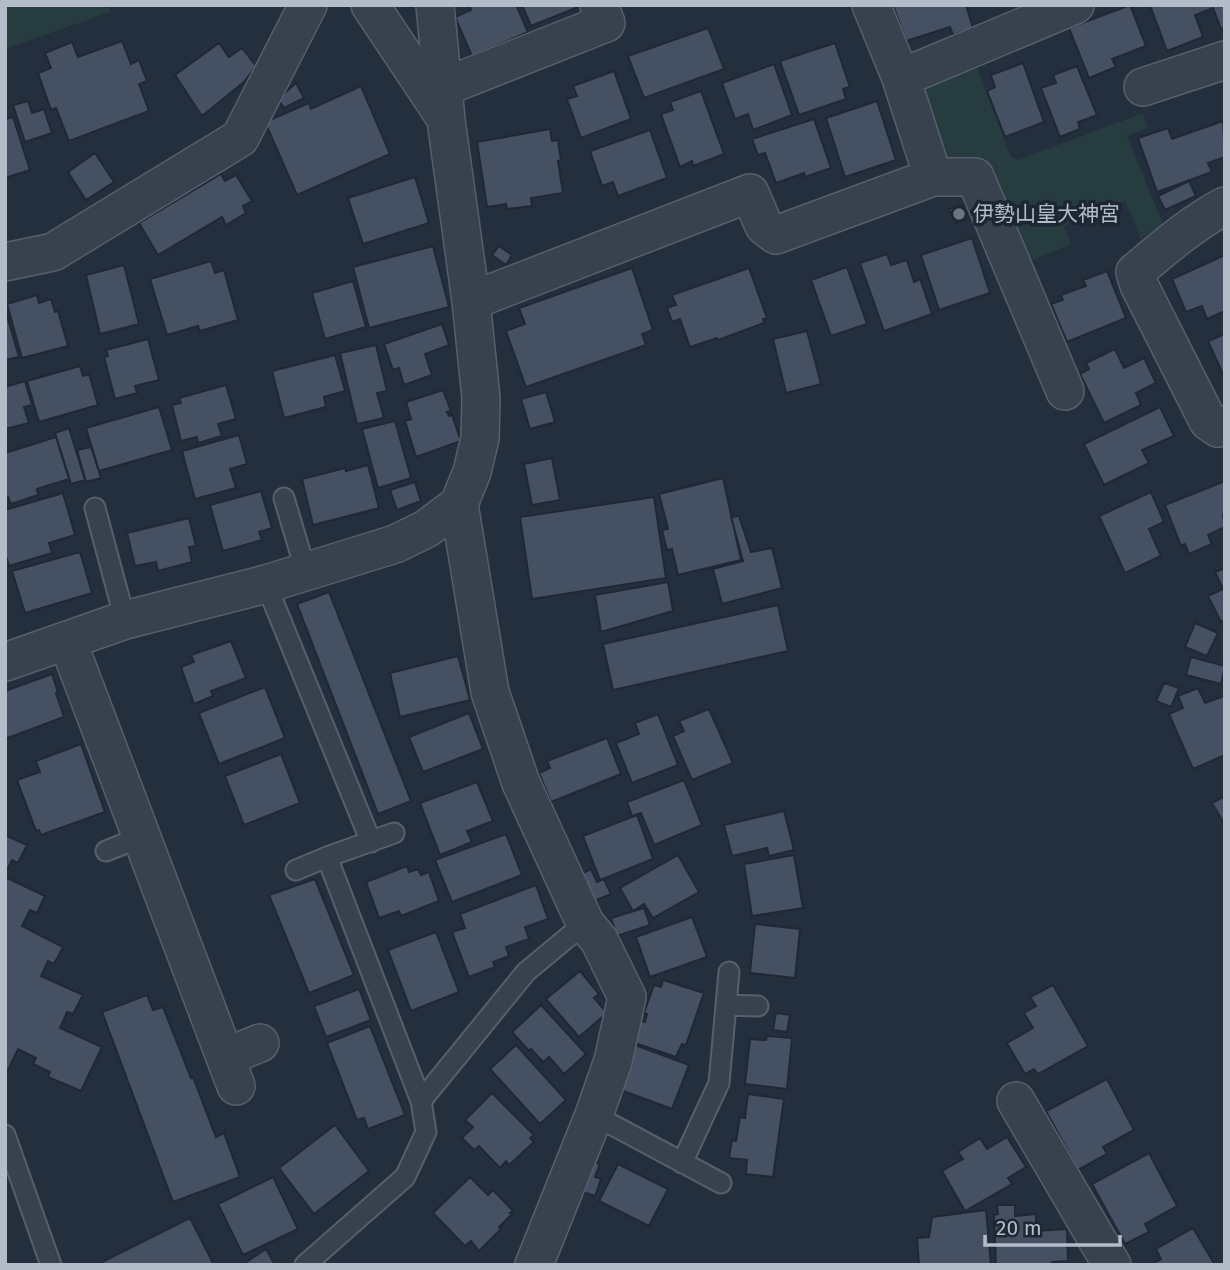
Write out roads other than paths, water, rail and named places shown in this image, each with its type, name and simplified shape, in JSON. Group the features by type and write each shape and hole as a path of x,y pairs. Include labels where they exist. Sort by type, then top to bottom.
{"street":[{"path":"5,262 53,252 240,138 308,5"},
{"path":"370,5 445,103"},
{"path":"5,662 125,620 266,584 396,544 426,529 459,504 472,472 481,438 481,398 435,5"},
{"path":"445,103 606,23 599,5"},
{"path":"871,5 901,78 933,177"},
{"path":"901,78 1075,5"},
{"path":"1143,87 1225,60"},
{"path":"471,301 750,193 764,226 776,235 933,177 975,177 1065,391"},
{"path":"1225,206 1135,272 1139,285 1209,421 1218,428 1225,425"},
{"path":"459,504 490,692 521,783 584,923 599,940 627,997 614,1061 534,1265"},
{"path":"67,640 231,1072 260,1043"},
{"path":"1016,1101 1112,1265"}],"lane":[{"path":"284,498 306,572"},
{"path":"95,508 125,620"},
{"path":"266,584 371,842"},
{"path":"296,870 394,833"},
{"path":"106,851 141,836"},
{"path":"305,1265 405,1177 426,1132 421,1101 327,857"},
{"path":"421,1101 526,972 584,923"},
{"path":"682,1163 719,1083 729,972"},
{"path":"726,1005 758,1006"},
{"path":"594,1115 721,1183"},
{"path":"5,1135 51,1265"}],"place":[{"name":"伊勢山皇大神宮","path":"959,214"}]}
